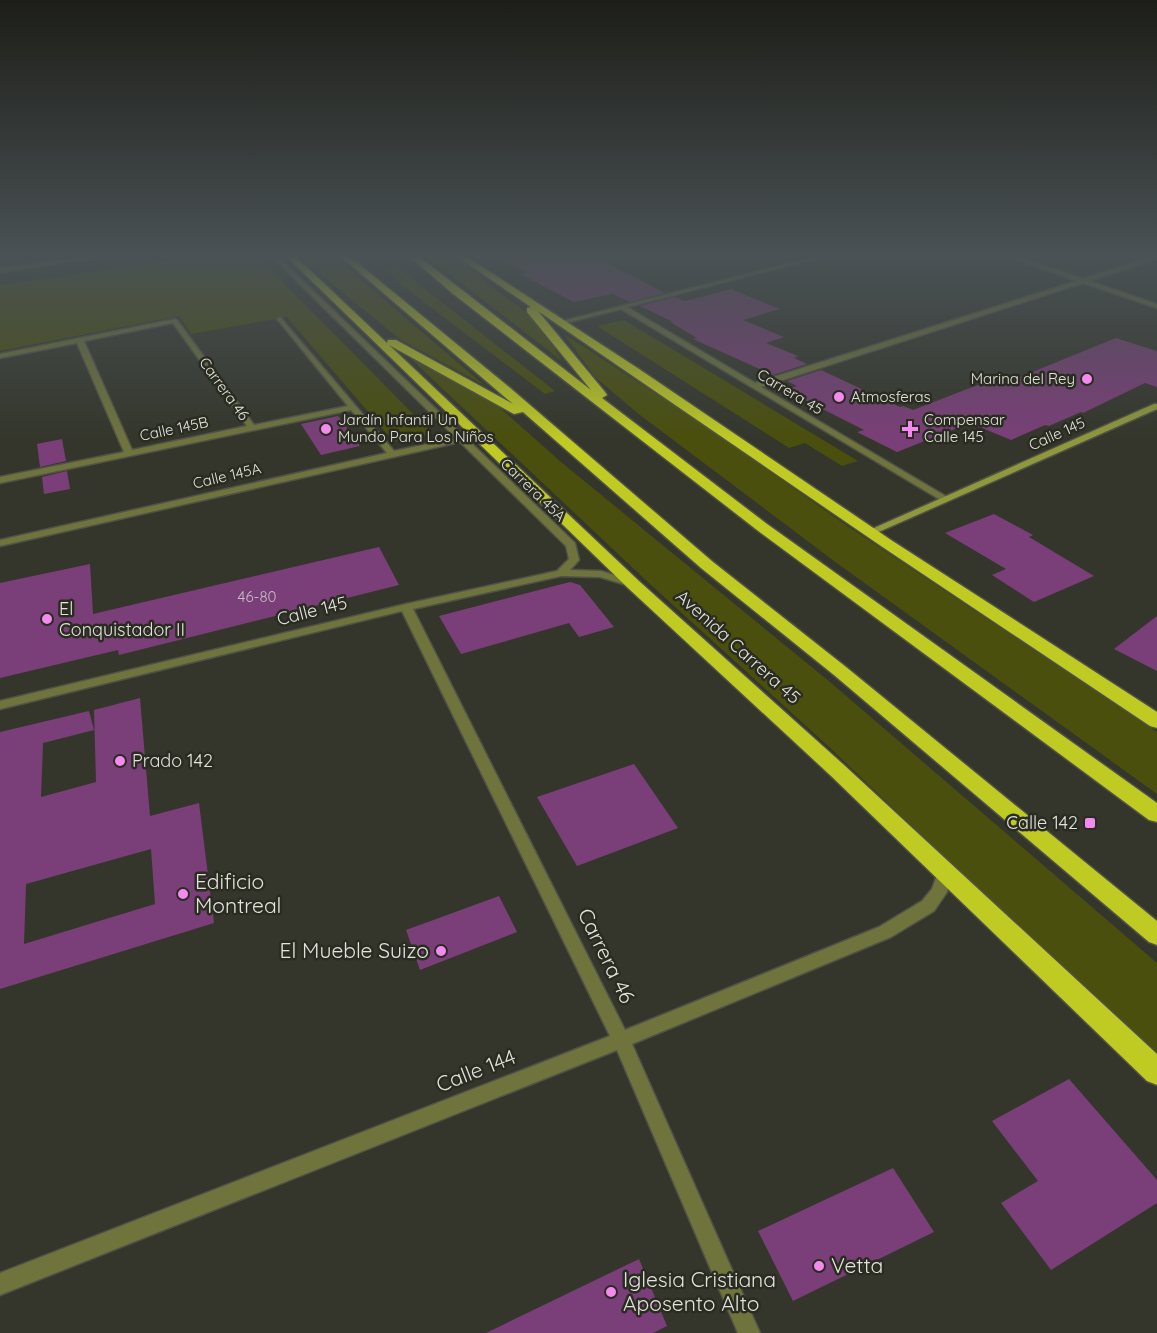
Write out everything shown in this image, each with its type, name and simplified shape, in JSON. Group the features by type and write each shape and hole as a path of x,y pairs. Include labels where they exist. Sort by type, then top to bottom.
{"highway":[{"name":"Avenida Carrera 45","path":"356,317 634,585 945,871 1157,1072"},
{"path":"418,317 549,427 707,565 840,671 1157,935"},
{"path":"488,317 762,527 1157,814"},
{"path":"536,317 567,350 614,413"},
{"path":"554,317 870,532 1157,721"},
{"path":"372,332 549,427"}],"street":[{"name":"Carrera 45A","path":"337,317 571,545 574,560 561,573"},
{"path":"562,322 581,317"},
{"name":"Carrera 45","path":"639,317 944,499"},
{"path":"754,386 970,317"},
{"path":"280,319 393,454"},
{"name":"Carrera 46","path":"80,341 175,321 252,428"},
{"path":"0,356 80,341 129,453"},
{"name":"Calle 145","path":"870,532 1157,406"},
{"name":"Calle 145B","path":"0,480 353,407"},
{"name":"Calle 145A","path":"0,543 461,439"},
{"name":"Calle 145","path":"0,705 406,607 561,573 602,574 634,585"},
{"name":"Carrera 46","path":"406,607 621,1040 749,1333"},
{"name":"Calle 144","path":"0,1284 621,1040 885,933 928,906 939,892 945,871"}],"green space":[{"path":"0,317 173,317 0,351"},
{"path":"180,317 286,317 191,334"},
{"path":"287,317 318,317 432,433 394,442"},
{"path":"373,317 405,317 484,385 401,340"},
{"path":"444,317 461,317 555,391 545,394"},
{"path":"505,317 530,317 544,331 562,361"},
{"path":"624,320 858,461 842,466 805,443 789,448 597,326"},
{"path":"564,334 692,417 846,525 1157,732 1157,794 834,561 640,415 595,377"},
{"path":"409,357 491,400 561,462 830,682 1157,963 1157,1060 828,746 651,585"}],"building":[{"path":"663,317 752,317 743,320 784,337 766,343 798,356 794,358 807,364 773,375 693,339 697,338 670,322 673,322"},
{"path":"1116,338 1157,351 1157,387 1145,383 1083,413 1049,426 1045,425 1011,440 970,423 897,452 857,432 864,430 785,390 797,386 787,381 821,370 900,407 913,410 988,381 997,384 1017,376 1020,377"},
{"path":"338,416 360,446 321,455 301,424"},
{"path":"62,439 66,461 40,467 37,444"},
{"path":"67,471 70,489 44,494 42,477"},
{"path":"994,514 1033,535 1029,537 1094,576 1034,602 992,575 1006,569 945,533"},
{"path":"379,547 399,585 119,655 118,650 0,678 0,583 90,564 93,614"},
{"path":"570,582 580,585 614,627 579,637 569,623 461,654 439,616"},
{"path":"1157,616 1157,671 1114,649"},
{"path":"140,698 150,816 199,803 214,923 0,989 0,732 89,711 94,730 43,743 41,797 96,782 94,710","holes":["151,849 155,904 24,944 26,884"]},
{"path":"634,764 678,828 577,866 537,797"},
{"name":"El Mueble Suizo","path":"499,896 517,932 420,970 406,930"},
{"path":"1069,1079 1157,1180 1157,1203 1051,1270 1001,1203 1038,1181 992,1121"},
{"name":"Vetta","path":"893,1168 934,1232 793,1301 758,1231"},
{"name":"Iglesia Cristiana Aposento Alto","path":"639,1259 667,1326 653,1333 486,1333"}],"place":[{"name":"Marina del Rey","path":"1087,379"},
{"name":"Atmosferas","path":"839,397"},
{"name":"Jardín Infantil Un Mundo Para Los Niños","path":"326,429"},
{"name":"Compensar Calle 145","path":"910,429"},
{"name":"El Conquistador II","path":"47,619"},
{"name":"Prado 142","path":"120,761"},
{"name":"Calle 142","path":"1090,823"},
{"name":"Edificio Montreal","path":"183,894"},
{"name":"El Mueble Suizo","path":"441,951"},
{"name":"Vetta","path":"819,1266"},
{"name":"Iglesia Cristiana Aposento Alto","path":"611,1292"}]}
